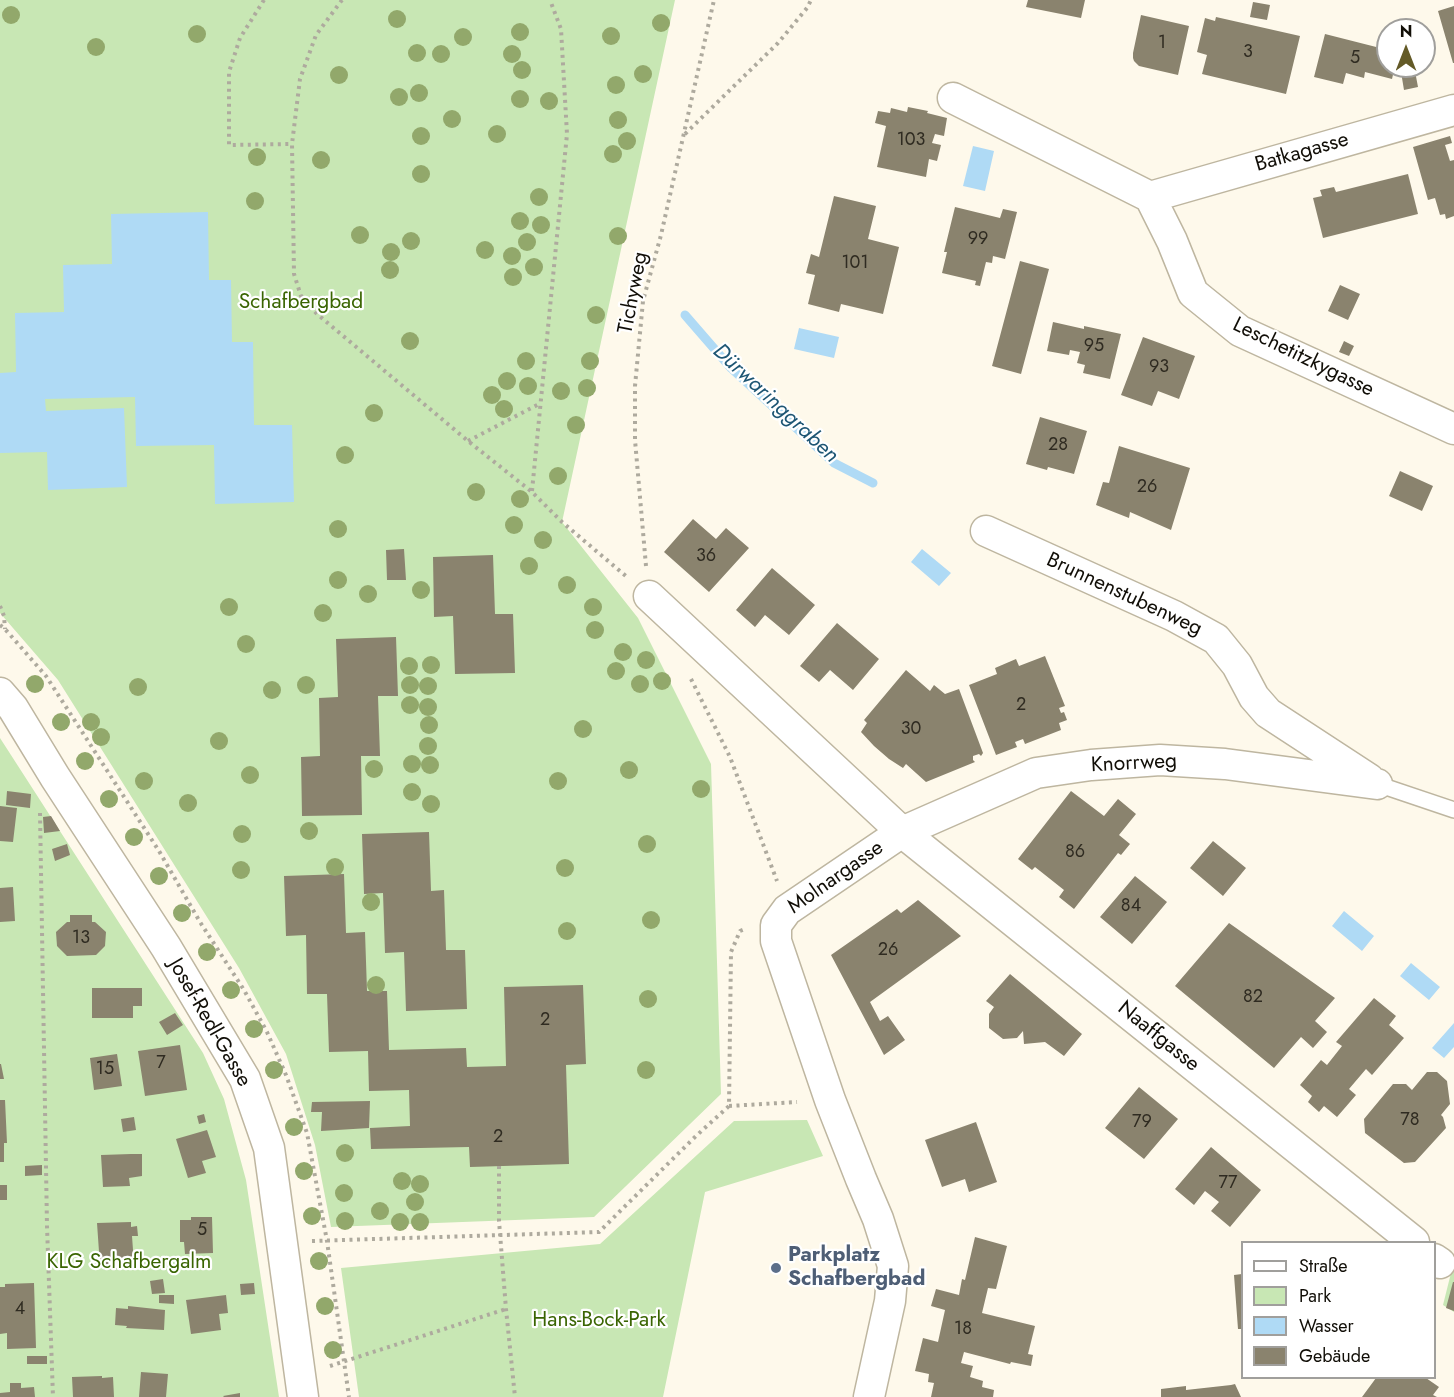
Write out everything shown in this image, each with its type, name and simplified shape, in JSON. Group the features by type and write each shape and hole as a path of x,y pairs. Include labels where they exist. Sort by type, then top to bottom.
{"street":[{"path":"953,98 1150,197"},
{"name":"Batkagasse","path":"1150,197 1454,110"},
{"name":"Leschetitzkygasse","path":"1150,197 1172,242 1192,293 1240,331 1454,429"},
{"name":"Brunnenstubenweg","path":"986,531 1174,616 1216,639 1237,665 1254,697 1268,713 1377,784"},
{"name":"Molnargasse","path":"649,596 902,832 787,910 776,925 776,941 830,1100 878,1219 893,1266 890,1301 869,1397"},
{"name":"Josef-Redl-Gasse","path":"0,693 13,708 55,777 166,947 245,1079 268,1148 301,1386"},
{"name":"Knorrweg","path":"902,832 1036,773 1091,765 1160,760 1225,764 1377,784"},
{"name":"Naaffgasse","path":"902,832 1413,1241"}],"lane":[{"name":"Brunnenstubenweg","path":"1377,784 1454,810"}],"path":[{"path":"264,0 240,38 229,72 229,145 292,144"},
{"path":"342,0 316,35 300,79 292,144 294,274 301,296 317,314 532,492 562,522 649,596"},
{"path":"532,492 567,134 561,29 550,0"},
{"name":"Tichyweg","path":"649,596 635,440 635,386 643,301 661,235 714,0"},
{"path":"683,136 778,43 811,0"},
{"path":"468,441 541,403"},
{"path":"0,606 5,629"},
{"path":"687,671 730,757 787,910 740,932 731,952 729,1106"},
{"path":"53,1397 47,1226 40,793 55,777"},
{"path":"282,1243 599,1232 729,1106 830,1100"},
{"path":"499,1166 499,1221 515,1397"},
{"path":"301,1386 506,1309"}],"green space":[{"name":"Schafbergbad","path":"0,0 675,0 562,522 638,618 711,764 721,1094 594,1217 331,1227 315,1145 286,1054 239,968 58,680 0,613"},
{"name":"KLG Schafbergalm","path":"0,738 203,1053 224,1099 246,1180 279,1397 0,1397"},
{"name":"Hans-Bock-Park","path":"807,1120 823,1156 705,1192 663,1397 359,1397 341,1268 600,1244 734,1121"},
{"path":"1454,1261 1454,1312 1443,1305"}],"water":[{"path":"973,146 994,151 985,191 963,186"},
{"path":"208,212 209,280 231,280 232,342 253,342 254,425 292,425 294,502 215,504 214,445 136,446 135,397 45,399 46,411 124,408 127,487 48,490 47,452 0,453 0,373 16,372 15,313 64,312 63,265 112,264 111,214"},
{"path":"799,328 839,337 834,358 794,349"},
{"path":"922,549 951,573 939,586 911,562"},
{"path":"1344,911 1374,936 1362,951 1332,926"},
{"path":"1411,963 1440,987 1429,1000 1400,976"},
{"path":"1454,1023 1454,1047 1444,1058 1432,1048"}],"building":[{"path":"1028,0 1085,0 1081,18 1026,7"},
{"path":"1253,2 1270,5 1267,20 1250,17"},
{"path":"1454,6 1454,63 1453,63 1438,11"},
{"path":"1141,15 1189,26 1178,75 1139,66 1134,61 1133,53"},
{"path":"1216,17 1300,36 1286,94 1202,74 1207,55 1197,52 1205,18 1215,21"},
{"path":"1325,34 1376,47 1376,75 1365,72 1364,78 1346,73 1343,84 1314,77"},
{"path":"1402,78 1416,78 1418,87 1404,90"},
{"path":"908,107 947,118 944,136 935,134 932,143 941,145 937,161 929,159 926,177 877,167 886,126 875,123 878,111 890,113 891,108 907,112"},
{"path":"1450,136 1452,143 1445,145 1450,161 1454,160 1454,216 1446,219 1445,214 1440,215 1435,198 1428,200 1413,147"},
{"path":"1408,174 1418,214 1323,238 1313,198 1322,196 1320,190 1334,187 1336,192"},
{"path":"834,196 876,206 868,239 899,247 883,314 841,304 839,312 808,304 815,275 806,273 811,254 819,257"},
{"path":"955,207 1000,218 1003,209 1017,212 1005,259 993,256 992,263 986,262 980,286 975,285 976,281 942,273 947,252 944,252"},
{"path":"1020,261 1049,269 1021,374 992,366"},
{"path":"1340,285 1360,294 1348,320 1328,311"},
{"path":"1053,322 1121,334 1110,379 1083,373 1085,365 1077,363 1080,352 1070,350 1069,355 1047,351"},
{"path":"1143,337 1195,356 1179,399 1158,391 1152,406 1121,395"},
{"path":"1344,341 1354,346 1349,356 1339,352"},
{"path":"1040,417 1087,431 1074,474 1026,464"},
{"path":"1119,446 1190,468 1171,530 1130,512 1129,518 1096,505 1103,482 1109,483"},
{"path":"1400,471 1433,486 1422,511 1389,496"},
{"path":"693,519 716,539 726,528 749,548 709,592 664,552"},
{"path":"404,549 406,580 387,580 386,550"},
{"path":"493,555 495,614 513,614 515,673 455,674 453,616 434,617 433,557"},
{"path":"772,568 815,605 789,635 765,615 755,627 736,610"},
{"path":"837,623 879,659 853,690 830,670 819,682 800,666"},
{"path":"396,637 398,696 378,696 380,756 361,756 362,815 302,816 301,757 320,756 319,698 338,697 336,639"},
{"path":"1045,656 1065,706 1059,708 1061,713 1064,712 1067,720 1059,723 1061,730 1025,744 1023,739 1015,742 1017,747 996,755 969,685 997,674 995,668 1016,659 1019,666"},
{"path":"906,670 930,691 934,685 945,694 959,689 983,753 981,756 979,754 973,756 975,762 926,782 906,764 903,768 889,759 861,732 867,723 864,720"},
{"path":"7,791 31,794 30,808 6,805"},
{"path":"1071,791 1104,816 1118,799 1136,814 1119,835 1130,844 1121,855 1118,853 1074,909 1059,897 1064,890 1035,867 1032,870 1018,859"},
{"path":"0,806 17,808 13,842 0,841"},
{"path":"51,816 60,831 44,833 43,817"},
{"path":"429,832 431,891 444,890 446,950 465,950 467,1009 406,1011 404,952 385,953 383,893 364,894 362,834"},
{"path":"1213,841 1246,868 1223,896 1190,868"},
{"path":"67,844 70,855 55,861 52,849"},
{"path":"344,874 346,933 365,932 367,991 387,991 389,1050 466,1048 467,1067 506,1066 504,987 583,985 586,1064 566,1065 569,1164 470,1167 469,1147 371,1149 370,1128 410,1126 409,1090 369,1091 368,1051 329,1052 327,994 307,994 306,935 286,936 284,876"},
{"path":"1135,876 1167,902 1132,944 1100,917"},
{"path":"13,887 15,921 0,922 0,888"},
{"path":"918,900 961,936 870,1002 880,1021 888,1016 905,1040 884,1055 831,955 897,909 901,913"},
{"path":"70,915 92,915 92,922 106,932 105,946 96,955 67,956 57,946 56,932 70,922"},
{"path":"1229,923 1335,998 1315,1021 1327,1032 1313,1048 1301,1037 1274,1068 1175,986"},
{"path":"1010,974 1082,1034 1064,1056 1045,1042 1024,1044 1023,1031 1017,1038 1003,1039 989,1028 989,1014 994,1007 986,1001"},
{"path":"92,988 142,988 142,1006 133,1006 133,1018 92,1018"},
{"path":"1374,998 1396,1016 1389,1025 1404,1038 1372,1075 1366,1069 1349,1089 1356,1095 1337,1117 1324,1106 1319,1112 1308,1102 1312,1096 1300,1085 1321,1060 1327,1065 1342,1046 1336,1042"},
{"path":"175,1013 183,1025 167,1035 159,1022"},
{"path":"180,1045 187,1090 145,1096 138,1051"},
{"path":"117,1054 122,1086 94,1090 90,1058"},
{"path":"1,1064 4,1079 0,1079"},
{"path":"1427,1072 1437,1072 1447,1081 1450,1104 1441,1115 1446,1128 1415,1162 1404,1163 1365,1133 1364,1119 1393,1084 1406,1084 1412,1090"},
{"path":"1139,1087 1178,1119 1144,1159 1105,1128"},
{"path":"0,1100 5,1100 7,1143 4,1143 4,1162 0,1162"},
{"path":"370,1101 369,1128 321,1131 322,1112 311,1112 312,1102"},
{"path":"204,1114 206,1122 199,1124 197,1116"},
{"path":"134,1117 136,1130 123,1132 121,1119"},
{"path":"976,1122 997,1182 969,1192 965,1179 942,1187 925,1140"},
{"path":"207,1130 216,1157 202,1161 206,1173 188,1178 176,1139"},
{"path":"1211,1147 1261,1190 1230,1227 1211,1211 1219,1202 1205,1191 1194,1205 1175,1189"},
{"path":"142,1154 142,1176 129,1178 130,1186 103,1187 101,1155"},
{"path":"42,1165 42,1175 25,1176 25,1166"},
{"path":"0,1185 7,1185 7,1200 0,1200"},
{"path":"191,1217 212,1217 213,1253 185,1254 184,1242 180,1242 180,1220 191,1220"},
{"path":"131,1222 131,1227 137,1226 138,1236 132,1236 134,1264 118,1265 118,1269 104,1270 103,1266 100,1266 97,1223"},
{"path":"975,1237 1007,1246 996,1289 988,1288 982,1313 1035,1326 1028,1354 1033,1355 1031,1366 1011,1362 1010,1364 964,1352 961,1363 973,1366 970,1377 983,1381 982,1387 994,1390 993,1397 931,1397 934,1383 928,1382 929,1374 915,1371 923,1338 938,1342 945,1310 931,1306 936,1289 959,1295"},
{"path":"1241,1274 1241,1329 1238,1329 1234,1275"},
{"path":"163,1279 165,1293 152,1294 150,1281"},
{"path":"1454,1282 1454,1311 1446,1308"},
{"path":"34,1283 36,1348 7,1349 7,1333 0,1334 0,1287 5,1287 5,1284"},
{"path":"254,1283 255,1294 241,1295 240,1284"},
{"path":"159,1295 174,1295 174,1304 159,1303"},
{"path":"226,1295 228,1313 219,1314 221,1330 191,1334 186,1300"},
{"path":"128,1306 165,1310 164,1330 126,1328 127,1326 115,1325 116,1308 128,1309"},
{"path":"27,1356 47,1356 47,1364 27,1364"},
{"path":"141,1372 168,1374 166,1397 139,1397"},
{"path":"102,1376 102,1378 113,1377 114,1397 73,1397 72,1377"},
{"path":"1375,1379 1427,1379 1439,1387 1433,1395 1437,1397 1362,1397"},
{"path":"10,1383 21,1383 21,1388 34,1387 35,1397 0,1397 0,1393 10,1392"},
{"path":"1235,1384 1241,1397 1161,1397 1161,1389 1186,1386 1186,1390"},
{"path":"240,1393 240,1397 223,1396"}],"waterway":[{"name":"Dürwaringgraben","path":"685,315 731,368 834,463 873,483"}],"place":[{"name":"Parkplatz Schafbergbad","path":"776,1268"}]}
